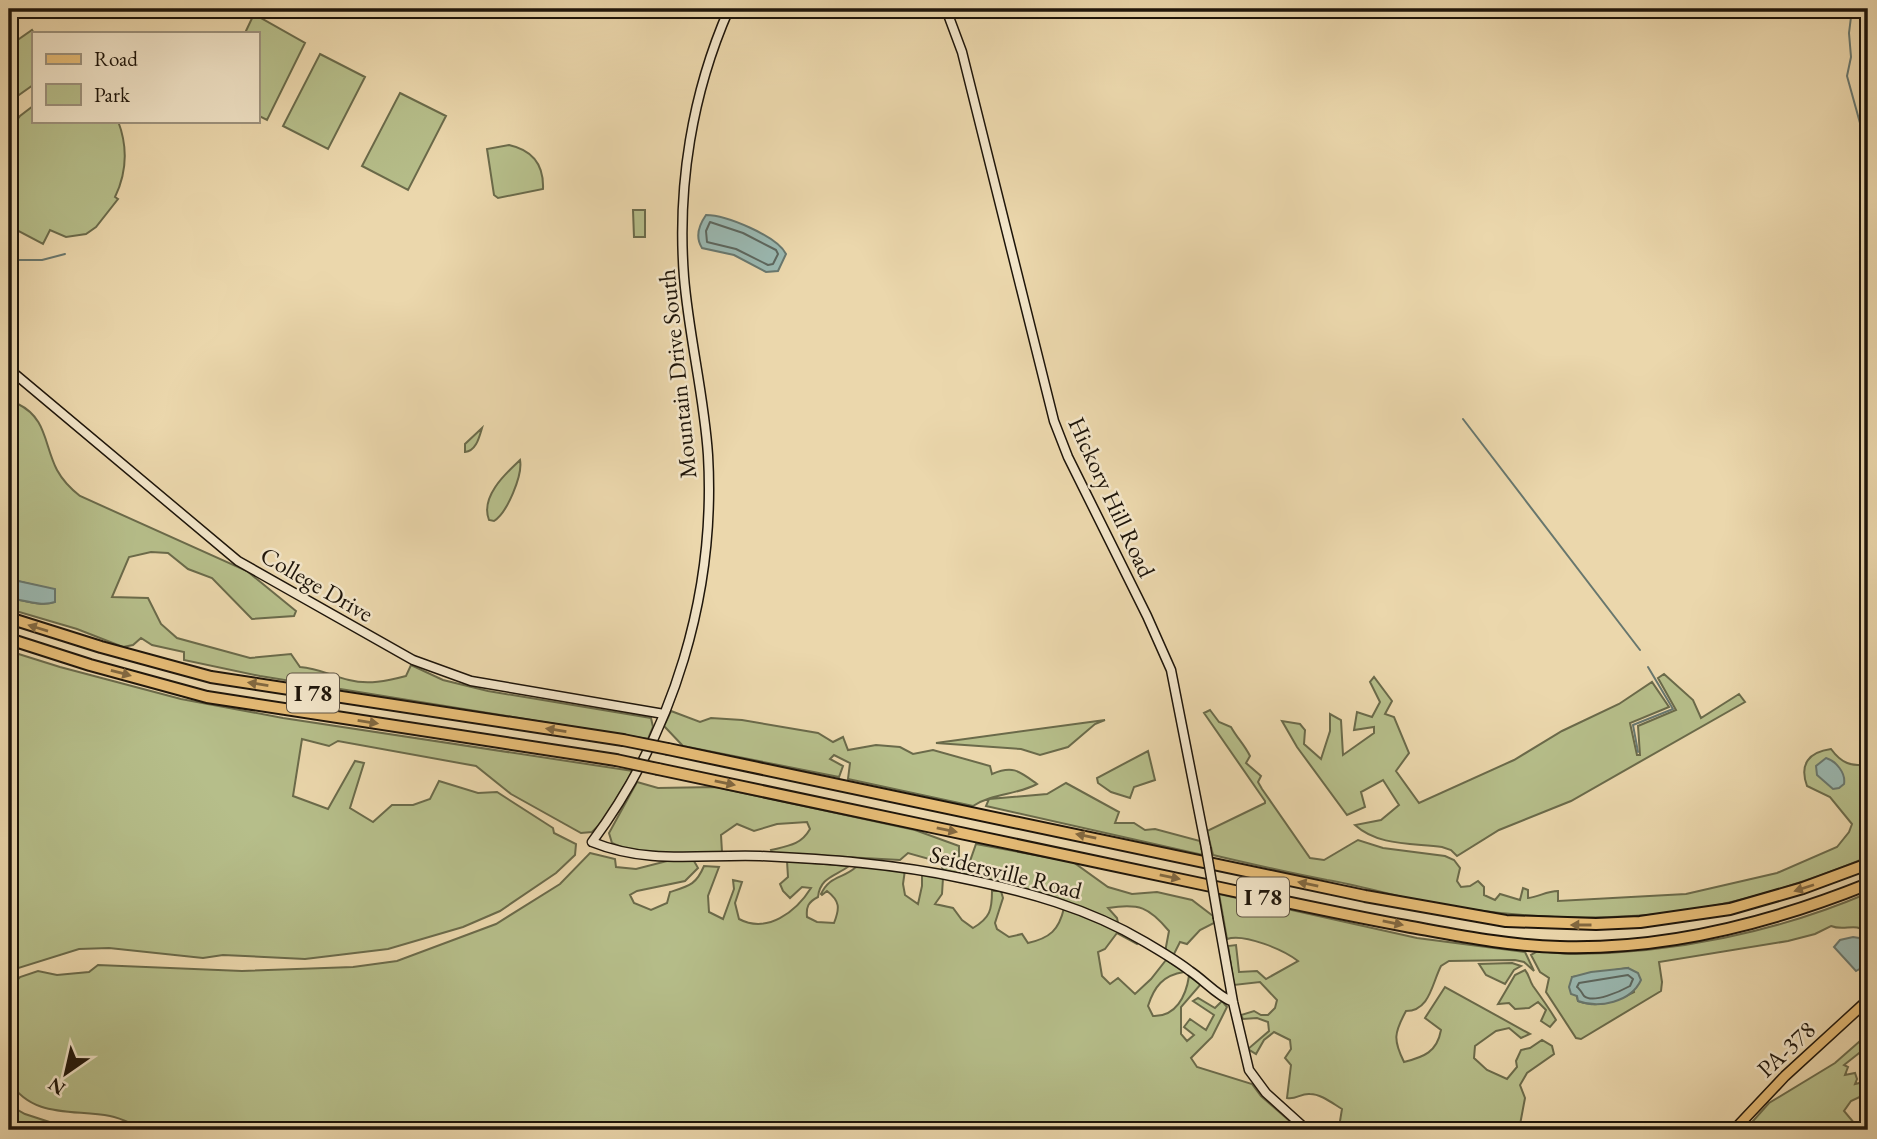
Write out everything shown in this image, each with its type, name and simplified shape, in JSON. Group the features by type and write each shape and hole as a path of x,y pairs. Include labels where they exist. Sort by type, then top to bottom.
{"highway":[{"name":"I 78","path":"9,618 100,647 211,677 623,740 1377,898 1506,921 1595,925 1640,922 1730,909 1803,888 1868,864"},
{"name":"I 78","path":"9,639 90,665 207,697 616,760 1337,913 1454,935 1549,946 1647,943 1735,927 1809,907 1868,884"}],"main road":[{"name":"PA-378","path":"1734,1130 1785,1076 1868,1000"}],"street":[{"name":"Mountain Drive South","path":"592,842 634,778 664,714 683,663 694,620 704,560 708,507 706,436 684,278 685,173 709,57 729,9"},
{"name":"Hickory Hill Road","path":"946,9 962,52 1056,428 1171,670 1233,1002"},
{"name":"College Drive","path":"9,369 238,561 413,660 471,681 664,714"},
{"name":"Seidersville Road","path":"592,842 624,853 653,858 760,856 894,866 961,878 1043,898 1081,909 1122,928 1190,970 1233,1002"},
{"path":"1233,1002 1246,1062 1254,1078 1274,1101 1307,1130"}],"green space":[{"path":"254,14 305,43 267,120 259,116 259,32 245,32"},
{"path":"32,30 33,32 32,86 9,102 9,46"},
{"path":"320,54 365,77 328,149 283,126"},
{"path":"400,93 446,116 408,190 362,166"},
{"path":"32,107 32,122 118,122 125,159 115,197 118,199 96,227 86,234 66,237 50,230 43,244 9,226 14,212 9,209 9,131 20,116"},
{"path":"509,145 524,151 535,160 543,180 543,189 498,198 494,195 487,149"},
{"path":"633,210 645,210 645,237 634,237"},
{"path":"18,404 40,424 57,470 80,496 247,571 296,611 294,616 252,619 212,578 188,569 168,553 151,552 129,557 112,597 148,598 161,624 177,638 250,658 291,654 300,667 363,682 406,676 411,665 443,680 488,691 651,718 653,727 648,739 260,676 184,660 184,652 152,645 141,638 133,645 123,647 77,629 9,609 9,598 38,603 54,602 55,590 9,579 9,405"},
{"path":"482,428 474,447 465,452 465,444"},
{"path":"520,460 517,484 509,502 499,517 494,521 489,520 487,511 491,495 501,479"},
{"path":"9,651 181,699 283,718 633,771 603,821 592,832 581,833 511,794 476,766 338,741 329,746 302,739 293,796 328,809 355,761 364,763 350,808 373,822 392,805 413,805 430,799 439,781 478,793 497,792 553,828 554,833 576,844 575,855 556,873 500,911 463,927 388,949 305,959 223,955 203,958 109,948 79,949 9,971"},
{"path":"1664,674 1693,700 1701,718 1739,694 1745,702 1571,801 1499,830 1457,856 1442,847 1385,840 1364,832 1355,825 1381,820 1399,805 1383,780 1361,792 1365,807 1347,815 1297,747 1282,721 1300,724 1305,730 1304,744 1321,759 1330,731 1330,714 1341,720 1343,755 1374,733 1374,727 1354,730 1357,712 1372,717 1380,702 1370,682 1374,677 1392,701 1385,714 1394,717 1409,753 1396,771 1419,803 1514,760 1562,731 1619,704 1652,682 1669,707 1630,723 1637,755 1640,755 1638,726 1676,710 1658,678"},
{"path":"1210,710 1219,722 1231,727 1250,756 1246,763 1261,776 1258,782 1262,789 1310,858 1324,860 1358,840 1383,848 1445,856 1454,860 1460,868 1457,881 1461,887 1478,881 1484,887 1484,895 1495,900 1500,894 1520,900 1523,888 1528,890 1528,898 1558,891 1558,901 1686,894 1777,873 1837,847 1852,824 1830,797 1807,786 1804,771 1812,756 1831,749 1847,763 1868,765 1868,857 1796,884 1720,905 1669,913 1607,917 1482,911 1409,899 1270,868 1213,855 1207,831 1265,801 1204,713"},
{"path":"671,711 700,722 711,718 742,720 818,733 833,742 843,737 848,750 876,745 900,747 913,754 933,750 990,766 992,774 1005,770 1016,771 1037,784 973,806 848,779 850,763 834,755 830,759 843,766 839,777 683,746 664,726"},
{"path":"1105,720 1095,724 1068,747 1040,755 1021,749 936,743"},
{"path":"1148,751 1155,780 1134,787 1130,798 1111,792 1098,783 1097,778"},
{"path":"637,782 658,788 716,787 915,830 959,846 959,860 964,865 970,861 976,844 1073,862 1108,887 1132,894 1157,892 1192,900 1213,916 1214,923 1200,930 1187,944 1180,942 1173,956 1165,952 1169,931 1149,912 1136,907 1108,908 1118,923 1065,901 943,870 940,862 908,853 900,860 772,853 771,850 793,844 802,838 810,829 807,822 777,824 754,831 737,824 721,835 722,852 652,854 625,849 612,843 609,833"},
{"path":"1066,783 1119,812 1115,823 1134,823 1145,830 1155,829 1200,841 1203,855 986,806 989,799 1047,794"},
{"path":"590,853 615,859 616,867 636,869 667,861 694,861 698,868 685,881 637,891 630,895 634,903 651,910 667,903 670,892 695,881 704,866 719,867 708,896 709,912 723,919 734,889 733,880 742,882 735,903 739,919 750,923 760,924 780,918 797,905 811,888 802,887 790,898 783,891 780,884 788,877 787,861 849,866 825,881 818,897 808,905 807,917 817,922 834,923 837,902 827,891 821,894 828,883 856,867 905,870 905,895 918,904 922,874 943,878 942,894 935,904 953,908 962,920 973,928 989,913 992,891 1001,891 1003,898 995,923 997,929 1009,937 1022,934 1028,943 1048,936 1059,922 1064,908 1078,911 1139,941 1137,944 1117,933 1105,949 1098,952 1102,976 1110,984 1118,978 1135,994 1166,960 1184,972 1170,976 1156,988 1148,1006 1153,1016 1174,1009 1182,998 1189,976 1201,984 1181,1007 1181,1034 1187,1041 1194,1035 1184,1027 1190,1019 1206,1030 1214,1015 1193,1001 1198,998 1215,1008 1222,1001 1227,1007 1212,1037 1191,1058 1197,1067 1252,1084 1261,1096 1300,1130 147,1130 110,1116 42,1107 30,1102 9,1081 9,989 20,977 38,971 57,975 89,972 98,965 242,971 353,967 397,961 496,924 560,884"},
{"path":"1868,893 1868,913 1863,917 1868,933 1854,927 1831,926 1815,934 1788,941 1659,962 1661,991 1581,1039 1576,1038 1546,992 1549,978 1540,972 1531,955 1538,951 1570,954 1612,953 1687,945 1761,929 1833,907","holes":["1628,968 1634,992 1607,1003 1585,1003 1578,1001 1572,977"]},
{"path":"1219,894 1417,938 1525,952 1534,971 1524,962 1515,960 1449,961 1441,966 1425,1001 1414,1010 1406,1011 1396,1037 1404,1062 1418,1058 1433,1048 1441,1030 1425,1018 1445,987 1530,1034 1521,1038 1509,1028 1496,1031 1475,1046 1474,1058 1487,1070 1507,1079 1517,1067 1516,1061 1521,1050 1542,1040 1552,1046 1554,1054 1527,1073 1520,1085 1525,1098 1519,1130 1351,1130 1340,1121 1342,1109 1322,1097 1307,1094 1287,1098 1291,1065 1285,1058 1291,1049 1290,1040 1274,1032 1264,1040 1256,1054 1248,1049 1269,1031 1268,1022 1257,1018 1243,1019 1241,1015 1254,1011 1268,1015 1275,1008 1277,1000 1260,982 1234,985 1228,946 1236,945 1239,972 1257,971 1266,979 1298,961 1264,944 1243,938 1227,939"},
{"path":"1512,963 1521,966 1514,970 1505,984 1486,975 1479,964"},
{"path":"1525,970 1556,1020 1550,1027 1541,1021 1546,1010 1538,1002 1529,1008 1515,1009 1509,1003 1498,1004 1515,975"},
{"path":"1868,1034 1868,1046 1844,1065 1848,1067 1845,1075 1855,1073 1855,1084 1868,1081 1868,1093 1851,1101 1844,1111 1860,1130 1817,1130 1810,1123 1801,1122 1785,1130 1745,1130 1769,1103 1835,1063"},
{"path":"9,1105 25,1114 74,1130 9,1130"}],"water":[{"path":"706,215 738,223 773,240 786,254 778,271 766,272 734,255 702,248 699,231"},
{"path":"9,579 55,589 55,602 38,603 9,598"},
{"path":"1826,758 1842,772 1844,784 1839,788 1833,789 1817,775 1816,766"},
{"path":"1859,938 1868,947 1868,964 1856,971 1834,947 1840,940"},
{"path":"1628,968 1638,973 1641,980 1630,994 1614,1002 1586,1003 1578,1001 1577,996 1571,994 1569,987 1572,977"}],"waterway":[{"path":"1852,9 1849,33 1851,57 1847,76 1860,123 1868,129"},
{"path":"9,260 42,260 65,254"},
{"path":"1463,419 1640,650"},
{"path":"1638,752 1633,725 1673,709 1648,667"}]}
